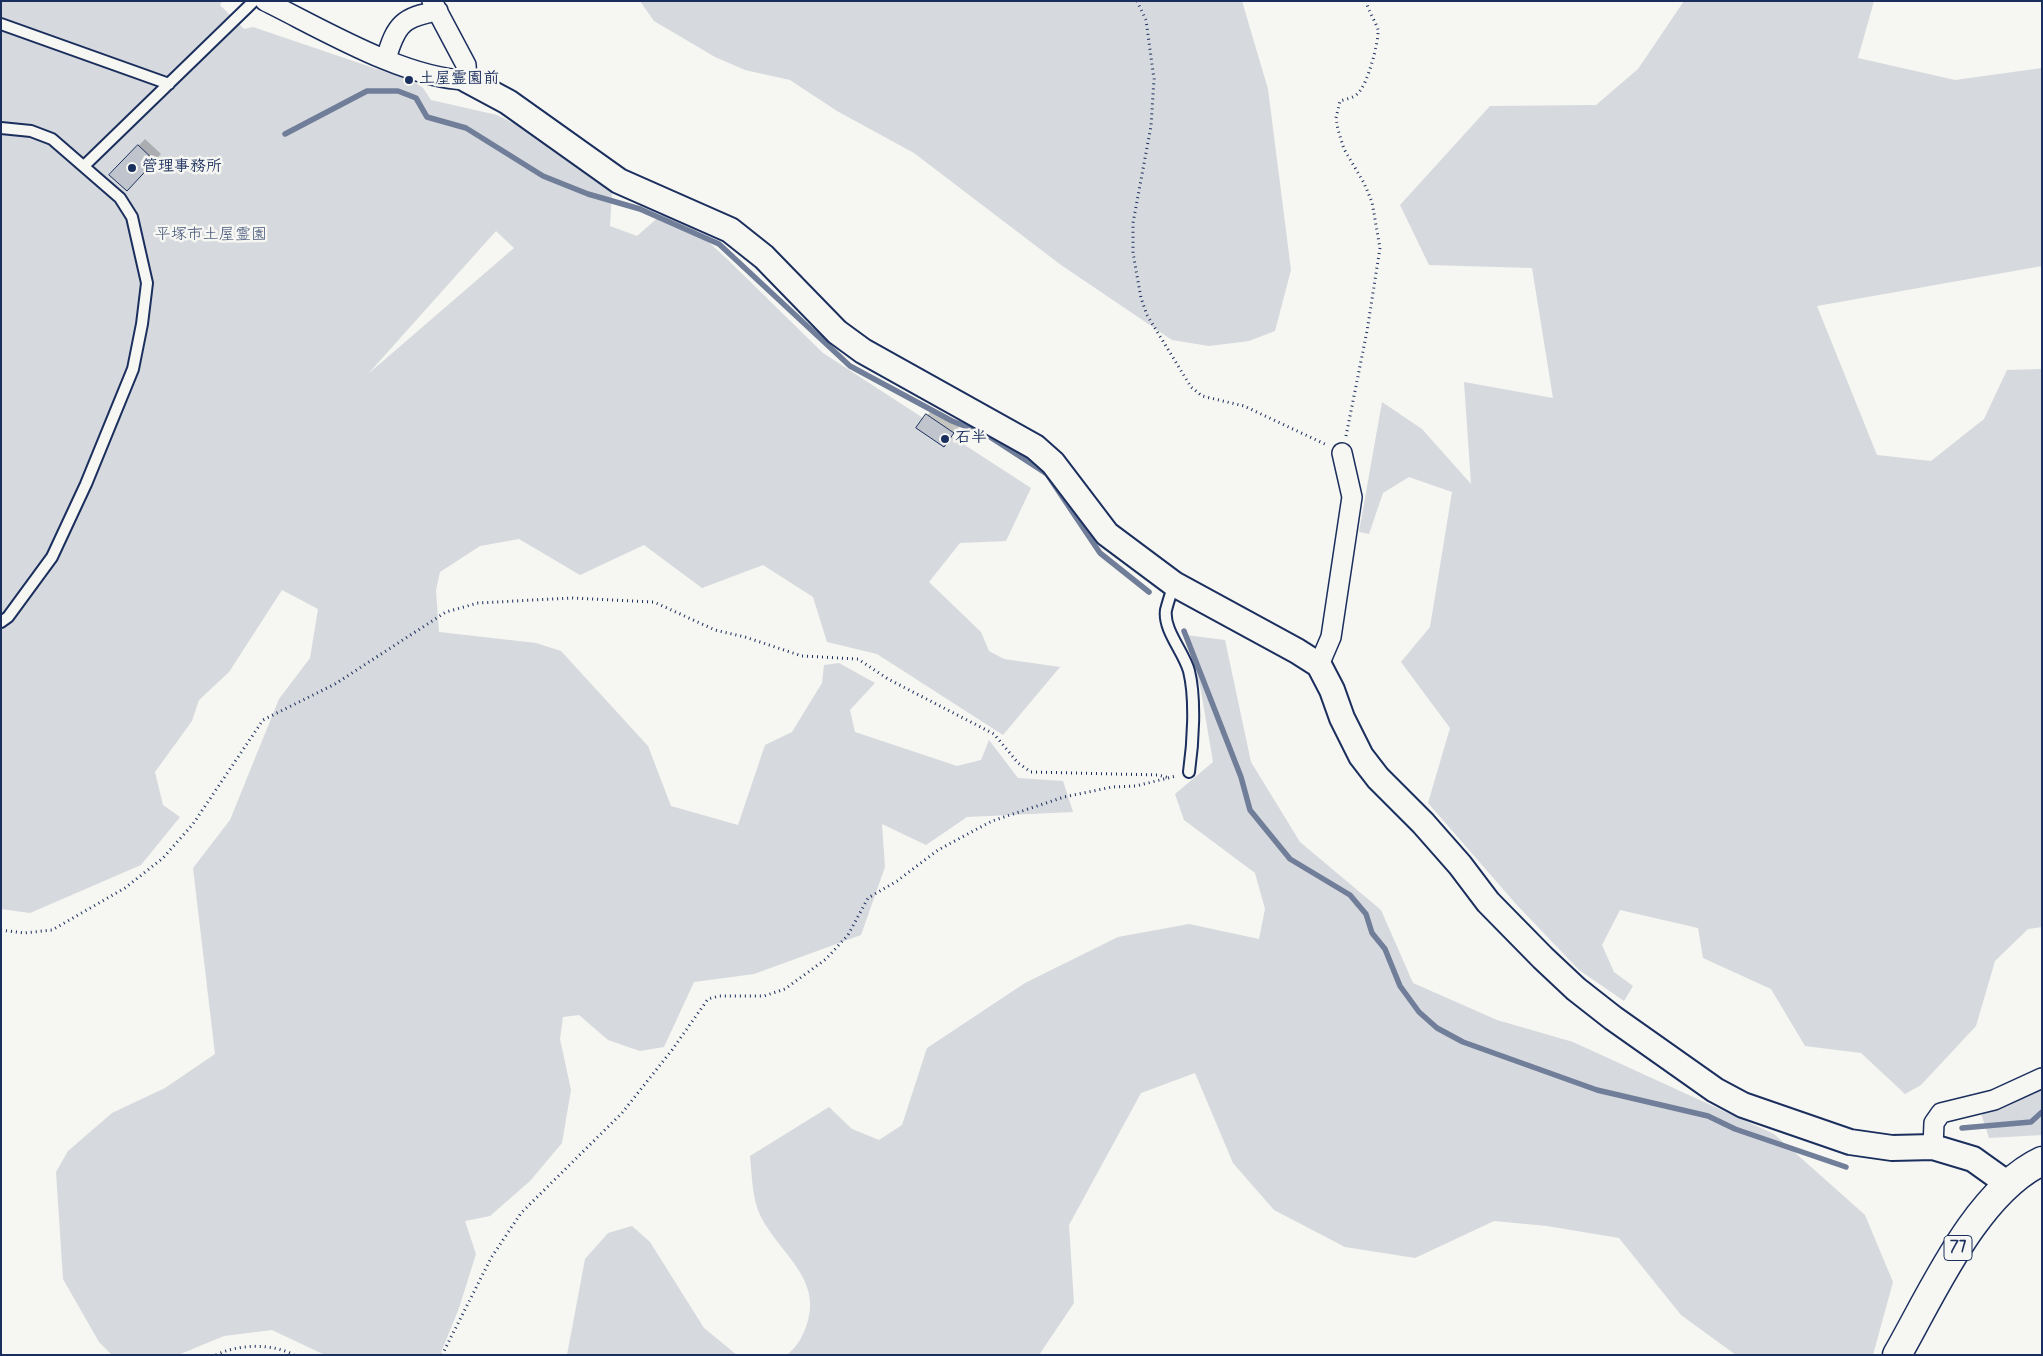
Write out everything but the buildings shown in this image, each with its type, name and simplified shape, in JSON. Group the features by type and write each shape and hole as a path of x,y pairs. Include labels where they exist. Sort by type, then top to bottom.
{"main road":[{"name":"77","path":"1897,1355 1971,1226 2008,1184 2042,1161"}],"street":[{"path":"265,1 371,54 445,80 467,80 508,102 619,181 730,230 764,257 837,332 864,351 1035,447 1053,463 1108,534 1174,584 1319,665 1332,690 1349,734 1361,756 1378,778 1454,858 1488,902 1576,989 1715,1090 1743,1105 1850,1142 1892,1148 1932,1147 1974,1159 2008,1184"},
{"path":"386,59 391,41 400,26 414,16 435,6 466,65 467,80"},
{"path":"1319,665 1331,637 1352,497 1342,453"},
{"path":"1932,1147 1934,1124 1941,1113 1994,1100 2042,1078"}],"lane":[{"path":"85,165 254,1"},
{"path":"1,24 169,84"},
{"path":"1,128 31,131 52,139 85,165 120,198 132,217 147,283 142,324 133,369 86,484 52,557 8,617 1,622"},
{"path":"1174,584 1166,612 1169,628 1183,654 1189,673 1193,745 1189,772"}],"path":[{"path":"1137,1 1146,20 1154,79 1151,126 1132,238 1141,298 1147,316 1191,387 1202,396 1244,406 1342,453 1367,331 1380,248 1372,202 1364,183 1344,149 1336,118 1337,106 1340,101 1359,93 1367,80 1377,44 1378,27 1370,15 1366,1"},
{"path":"1,930 24,933 52,930 126,888 163,858 193,824 263,720 335,684 446,612 478,603 571,598 654,602 715,630 745,637 802,656 858,659 888,679 994,734 1018,763 1031,772 1158,775 1170,778"},
{"path":"442,1355 491,1258 521,1214 622,1113 672,1050 708,999 719,996 764,996 785,989 826,959 848,935 868,898 897,881 938,850 992,821 1064,797 1112,787 1136,786 1189,772"},
{"path":"216,1355 227,1349 254,1347 283,1349 294,1355"}],"green space":[{"name":"平塚市土屋霊園","path":"1,1 222,1 220,5 244,29 253,27 415,82 423,88 431,100 497,115 613,173 610,226 637,236 670,207 726,258 823,353 1031,488 1006,541 960,543 929,582 981,632 989,651 1004,659 1060,667 1003,735 877,654 827,642 813,597 763,565 702,588 644,545 580,575 519,539 480,546 440,572 436,590 439,632 536,643 561,651 648,746 671,806 738,825 765,745 792,732 822,683 824,665 839,663 875,683 850,710 855,732 957,766 981,760 989,740 1018,778 1063,781 1073,812 967,817 926,845 882,824 885,867 861,935 754,974 694,982 664,1047 640,1051 608,1040 579,1015 563,1017 560,1039 571,1090 562,1143 530,1181 490,1216 465,1221 476,1254 459,1308 440,1355 325,1355 272,1330 224,1336 178,1355 112,1355 99,1342 63,1279 56,1172 68,1151 112,1113 165,1088 215,1054 193,868 230,820 279,699 310,658 318,609 282,590 229,672 199,700 192,721 155,772 163,805 180,817 141,865 30,913 1,909","holes":["496,231 514,248 368,374"]},
{"path":"640,1 1242,1 1268,89 1291,270 1275,331 1249,341 1209,346 1172,340 1061,265 914,153 837,111 790,80 745,70 715,57 654,21"},
{"path":"1684,1 1874,1 1858,58 1955,80 2042,68 2042,266 1817,306 1877,455 1931,461 1984,419 2007,370 2042,369 2042,927 2028,929 1995,961 1976,1026 1921,1085 1905,1094 1861,1053 1805,1046 1771,989 1703,958 1698,928 1620,910 1602,945 1614,972 1633,986 1624,1001 1579,970 1516,904 1428,803 1450,728 1401,662 1430,627 1452,492 1409,477 1383,493 1369,534 1359,532 1382,402 1422,429 1471,484 1464,382 1553,398 1532,268 1429,265 1400,205 1490,106 1596,105 1638,69"},
{"path":"1186,635 1225,640 1251,762 1300,842 1381,910 1413,983 1497,1020 1573,1042 1774,1134 1865,1215 1893,1282 1873,1355 1736,1355 1681,1315 1619,1238 1547,1226 1494,1221 1415,1258 1345,1247 1274,1210 1233,1163 1195,1073 1141,1093 1069,1225 1074,1303 1039,1355 787,1355 798,1342 806,1327 810,1310 809,1295 798,1269 769,1231 758,1210 753,1187 750,1156 829,1107 852,1129 879,1140 902,1125 927,1048 1025,983 1118,937 1189,924 1259,939 1265,909 1255,873 1184,820 1175,794 1213,762 1201,691"},
{"path":"2042,1079 2042,1135 1989,1138 1978,1104"},
{"path":"632,1226 650,1242 704,1328 737,1355 567,1355 585,1259 608,1233"}],"waterway":[{"path":"285,134 367,91 398,91 416,98 427,117 466,128 543,176 588,194 640,209 719,244 850,366 952,421 987,435 1047,474 1100,553 1149,592"},
{"path":"1184,631 1241,777 1250,810 1290,859 1350,895 1366,914 1372,933 1385,949 1400,986 1419,1012 1437,1028 1463,1042 1597,1090 1708,1116 1735,1129 1846,1167"},
{"path":"1962,1128 2031,1122 2042,1112"}],"place":[{"name":"土屋霊園前","path":"409,80"},
{"name":"管理事務所","path":"132,168"},
{"name":"石半","path":"945,439"}]}
